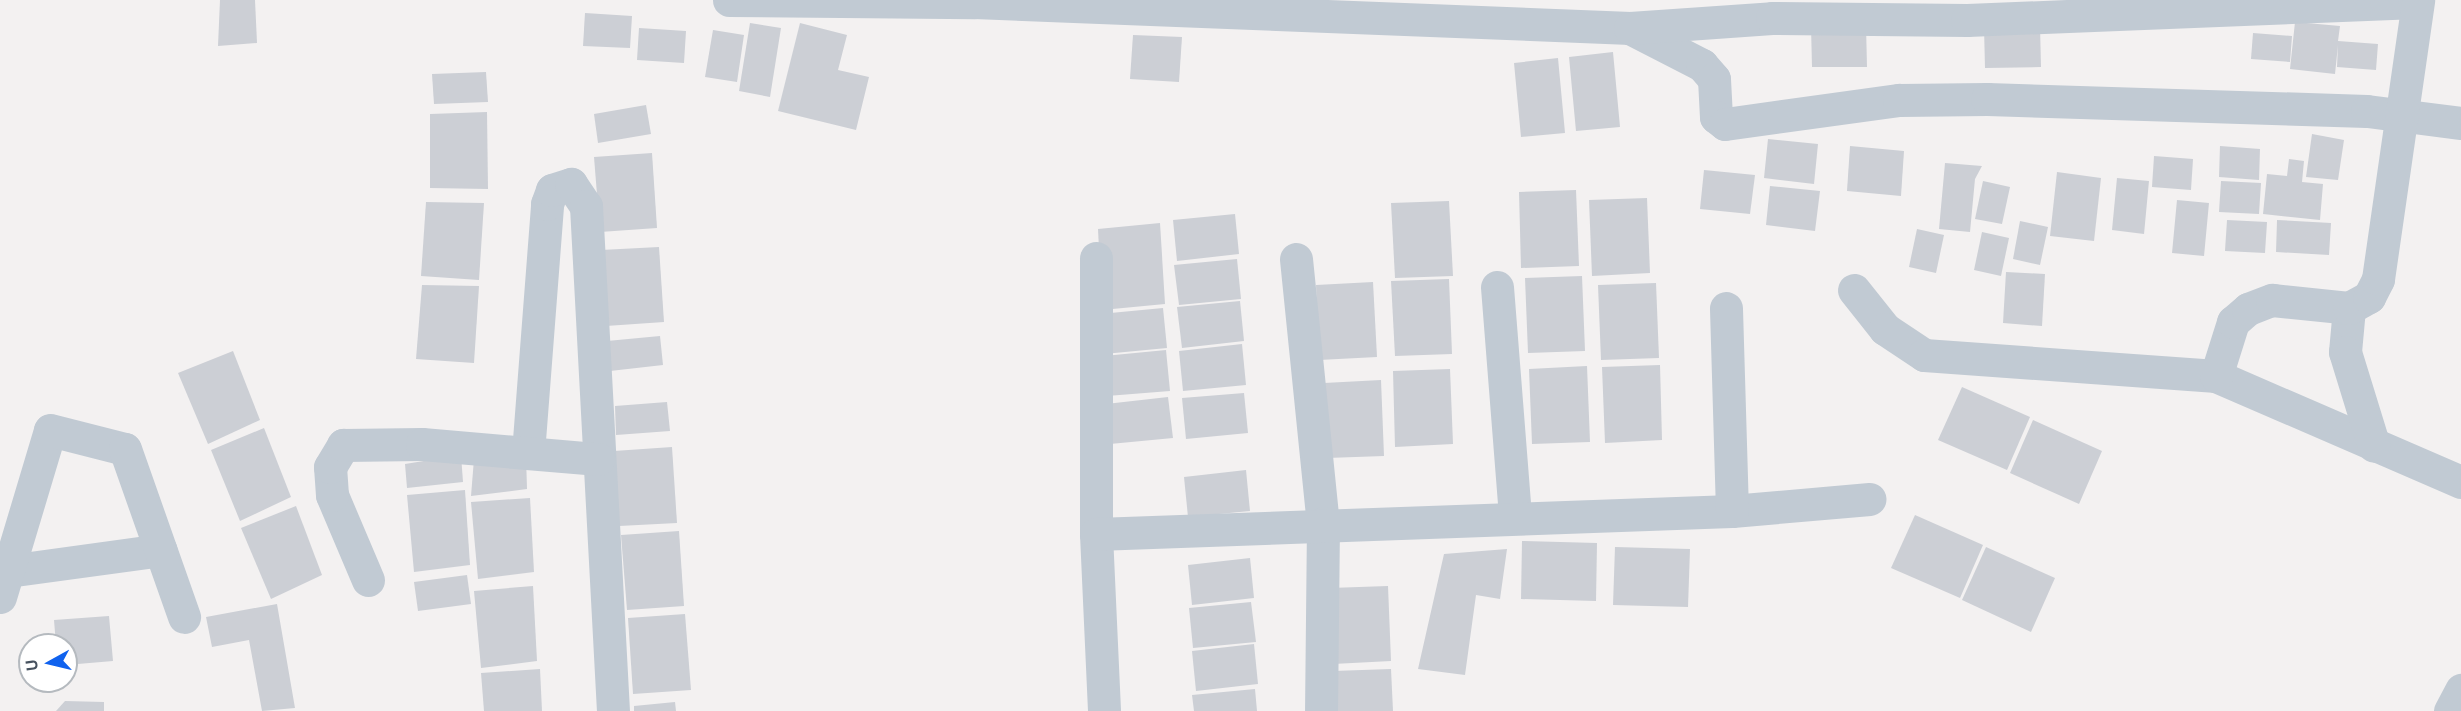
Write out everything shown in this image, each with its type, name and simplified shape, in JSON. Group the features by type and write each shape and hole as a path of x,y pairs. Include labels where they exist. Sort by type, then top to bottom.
{"street":[{"path":"729,0 974,2 1630,28 1772,18 1967,20 2417,1 2404,117 2378,279 2369,297 2349,308 2272,300 2248,309 2233,322 2216,376"},
{"path":"1630,28 1702,65 1713,79 1716,117 1725,124 1911,100 2302,108 2461,123"},
{"path":"528,453 547,204 552,190 572,184 586,206 613,711"},
{"path":"1096,258 1096,534 1104,711"},
{"path":"1296,259 1323,523 1321,711"},
{"path":"1497,287 1515,516"},
{"path":"1854,290 1885,329 1924,355 2216,376 2461,482"},
{"path":"1726,308 1732,511"},
{"path":"2349,308 2345,352 2374,446"},
{"path":"161,550 5,567 50,430 125,449 161,550 184,617"},
{"path":"368,580 332,495 330,467 343,445 401,443 598,459"},
{"path":"1096,534 1515,516 1732,511 1869,499"},
{"path":"2450,711 2461,690"}],"building":[{"path":"220,0 255,0 257,43 218,46"},
{"path":"585,13 632,16 630,48 583,46"},
{"path":"2295,22 2340,26 2338,41 2378,44 2376,70 2337,67 2338,45 2335,74 2290,69"},
{"path":"750,23 781,28 770,97 739,91"},
{"path":"800,23 847,35 838,70 869,77 856,130 778,111"},
{"path":"1866,25 1867,67 1812,67 1811,26"},
{"path":"2040,26 2041,67 1985,68 1984,27"},
{"path":"639,28 686,31 684,63 637,60"},
{"path":"713,30 744,35 737,82 705,77"},
{"path":"2253,33 2292,36 2290,62 2251,59"},
{"path":"1133,35 1182,37 1179,82 1130,79"},
{"path":"1613,52 1620,127 1576,131 1569,57"},
{"path":"1558,58 1565,133 1521,137 1514,63"},
{"path":"486,72 488,102 434,104 432,74"},
{"path":"646,105 651,134 598,143 594,114"},
{"path":"487,112 488,189 430,188 430,114"},
{"path":"2312,134 2344,140 2338,180 2306,177"},
{"path":"1768,139 1818,144 1814,184 1764,178"},
{"path":"1850,146 1904,151 1901,196 1847,191"},
{"path":"2220,146 2260,149 2259,180 2219,177"},
{"path":"652,153 657,228 600,232 594,157"},
{"path":"2154,156 2193,159 2191,190 2152,187"},
{"path":"2289,159 2304,161 2302,182 2323,184 2320,220 2263,214 2267,174 2287,176"},
{"path":"1945,163 1982,166 1975,179 1970,232 1939,229"},
{"path":"1704,170 1755,175 1750,214 1700,209"},
{"path":"2057,172 2101,178 2094,241 2050,236"},
{"path":"2117,178 2149,181 2144,234 2112,230"},
{"path":"1983,181 2010,187 2002,224 1975,219"},
{"path":"2221,181 2261,183 2259,214 2219,212"},
{"path":"1770,186 1820,191 1815,231 1766,225"},
{"path":"1576,190 1579,266 1521,268 1519,192"},
{"path":"1647,198 1650,273 1592,276 1589,200"},
{"path":"2177,200 2209,203 2204,256 2172,253"},
{"path":"1449,201 1453,276 1395,278 1391,203"},
{"path":"426,202 484,203 479,280 421,276"},
{"path":"1235,214 1239,254 1177,261 1173,220"},
{"path":"2227,220 2267,222 2265,253 2225,251"},
{"path":"2277,220 2331,223 2329,255 2276,252"},
{"path":"2020,221 2048,227 2040,265 2013,259"},
{"path":"1160,223 1165,304 1102,310 1098,229"},
{"path":"1917,229 1944,235 1936,273 1909,267"},
{"path":"1982,232 2009,238 2001,276 1974,270"},
{"path":"659,247 664,322 606,326 601,250"},
{"path":"1237,259 1241,299 1179,305 1174,265"},
{"path":"2006,272 2045,274 2042,326 2003,323"},
{"path":"1582,276 1585,351 1528,353 1525,278"},
{"path":"1449,279 1452,354 1395,356 1391,281"},
{"path":"1373,282 1377,357 1319,360 1316,285"},
{"path":"1656,283 1659,358 1601,360 1598,285"},
{"path":"422,285 479,286 474,363 416,359"},
{"path":"1240,301 1244,341 1182,348 1177,307"},
{"path":"1163,308 1167,348 1104,354 1100,314"},
{"path":"660,336 663,365 610,371 607,341"},
{"path":"1242,344 1246,385 1183,391 1179,351"},
{"path":"1166,350 1170,391 1107,396 1104,356"},
{"path":"233,351 260,420 208,444 178,373"},
{"path":"1660,365 1662,440 1605,443 1602,367"},
{"path":"1587,366 1590,442 1532,444 1529,369"},
{"path":"1450,369 1453,444 1395,447 1393,371"},
{"path":"1381,380 1384,456 1327,458 1324,383"},
{"path":"1962,387 2030,417 2007,470 1938,440"},
{"path":"1244,393 1248,433 1186,439 1182,398"},
{"path":"1168,397 1173,438 1110,444 1106,404"},
{"path":"667,402 670,431 616,435 615,406"},
{"path":"2033,420 2102,451 2079,504 2010,473"},
{"path":"264,428 291,497 240,521 211,450"},
{"path":"672,447 677,523 619,526 614,451"},
{"path":"461,455 463,482 407,488 405,464"},
{"path":"526,456 527,489 471,496 474,459"},
{"path":"1246,470 1250,511 1188,517 1184,477"},
{"path":"465,490 470,565 414,572 407,495"},
{"path":"530,498 534,572 478,579 471,502"},
{"path":"296,506 322,575 271,599 241,528"},
{"path":"1915,515 1983,545 1960,598 1891,568"},
{"path":"679,531 684,606 627,610 621,535"},
{"path":"1522,541 1597,543 1596,601 1521,599"},
{"path":"1615,547 1690,549 1688,607 1613,605"},
{"path":"1986,547 2055,578 2031,632 1962,600"},
{"path":"1507,549 1500,599 1476,595 1465,675 1418,669 1444,554"},
{"path":"1250,558 1254,598 1192,605 1188,565"},
{"path":"467,575 471,604 418,611 414,582"},
{"path":"533,586 537,661 481,668 474,591"},
{"path":"1388,586 1391,661 1333,664 1330,588"},
{"path":"1251,602 1256,642 1193,648 1189,608"},
{"path":"277,604 295,708 262,711 249,640 212,647 206,617"},
{"path":"685,614 691,690 633,694 628,618"},
{"path":"109,616 113,661 78,664 78,633 55,633 54,620"},
{"path":"1254,644 1258,684 1196,691 1192,651"},
{"path":"540,669 542,711 484,711 481,673"},
{"path":"1391,669 1393,711 1335,711 1333,671"},
{"path":"1255,689 1257,711 1194,711 1192,695"},
{"path":"65,701 104,702 104,711 56,711"},
{"path":"675,702 676,711 634,711 634,706"}]}
